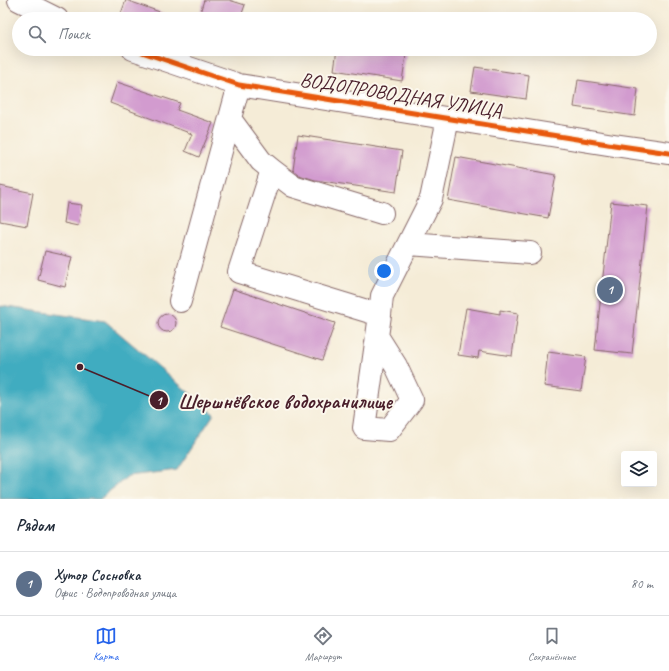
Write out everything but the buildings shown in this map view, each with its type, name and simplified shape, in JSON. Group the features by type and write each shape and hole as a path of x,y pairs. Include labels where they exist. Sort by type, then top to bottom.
{"street":[{"path":"19,0 43,12"},
{"name":"ВОДОПРОВОДНАЯ УЛИЦА","path":"154,56 239,85 614,146 669,153"},
{"path":"180,302 239,85"},
{"path":"230,118 261,161 293,186 382,213"},
{"path":"272,170 239,272 378,325 382,296 431,199 448,119"},
{"path":"409,244 530,253"}],"water":[{"path":"0,306 105,321 214,414 177,470 128,476 100,499 0,499"}],"cycle path":[{"path":"154,56 239,85 669,153"}],"place":[{"name":"Хутор Сосновка","path":"610,290"},
{"name":"Шершнёвское водохранилище","path":"80,367"}]}
